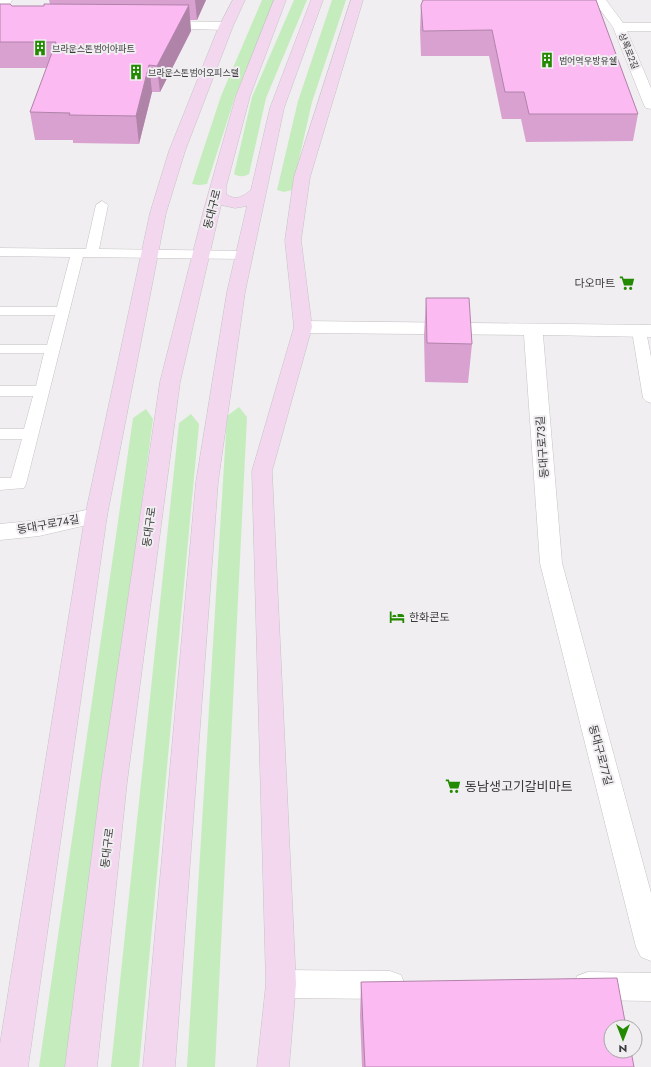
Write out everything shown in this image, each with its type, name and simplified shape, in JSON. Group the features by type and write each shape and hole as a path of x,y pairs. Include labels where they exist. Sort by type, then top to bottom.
{"main road":[{"path":"12,1067 96,516 158,213 177,151 226,26 239,0"},
{"name":"동대구로","path":"81,1067 114,782 170,382 218,186 243,96 280,0"},
{"path":"160,1067 207,482 236,292 277,108 316,0"},
{"path":"273,1067 281,984 262,471 303,327 294,240 302,178 357,0"},
{"path":"218,186 218,196 232,202 250,200 254,198 260,189"}],"street":[{"path":"0,12 6,0"},
{"name":"상록로2길","path":"599,0 619,27 651,106"},
{"path":"150,25 226,26"},
{"path":"619,27 651,27"},
{"path":"303,327 645,331"},
{"name":"동대구로73길","path":"533,330 551,563"},
{"name":"동대구로74길","path":"0,532 39,528 96,516"},
{"name":"동대구로77길","path":"551,563 651,947"},
{"path":"281,984 415,985"},
{"path":"564,986 651,987"}],"lane":[{"path":"92,252 102,205"},
{"path":"0,252 245,255"},
{"path":"0,484 18,484 78,252"},
{"path":"0,311 63,311"},
{"path":"645,331 651,398"},
{"path":"0,349 53,349"},
{"path":"0,391 42,391"},
{"path":"0,434 30,434"}],"green space":[{"path":"262,0 275,0 235,97 207,184 192,184 221,96"},
{"path":"294,0 307,0 266,98 249,174 238,176 234,174 252,97"},
{"path":"332,0 346,0 312,102 292,190 284,192 277,190 298,101"},
{"path":"239,407 247,417 215,1067 187,1067 227,416"},
{"path":"146,409 153,419 67,1067 39,1067 133,418"},
{"path":"191,414 199,424 139,1067 111,1067 179,423"}],"building":[{"name":"범어역우방유쉘","path":"423,0 596,0 638,114 529,114 524,92 505,92 492,30 423,31 421,5"},
{"path":"0,4 10,4 12,6 44,6 44,4 189,5 157,66 149,65 136,116 69,115 70,113 30,112 56,42 0,42"},
{"path":"426,298 469,298 472,344 427,343"},
{"path":"617,978 625,1019 603,1019 603,1059 632,1059 634,1067 365,1067 361,982"}],"place":[{"name":"브라운스톤범어아파트","path":"40,48"},
{"name":"범어역우방유쉘","path":"547,60"},
{"name":"브라운스톤범어오피스텔","path":"136,72"},
{"name":"다오마트","path":"627,283"},
{"name":"한화콘도","path":"397,617"},
{"name":"동남생고기갈비마트","path":"453,786"}]}
